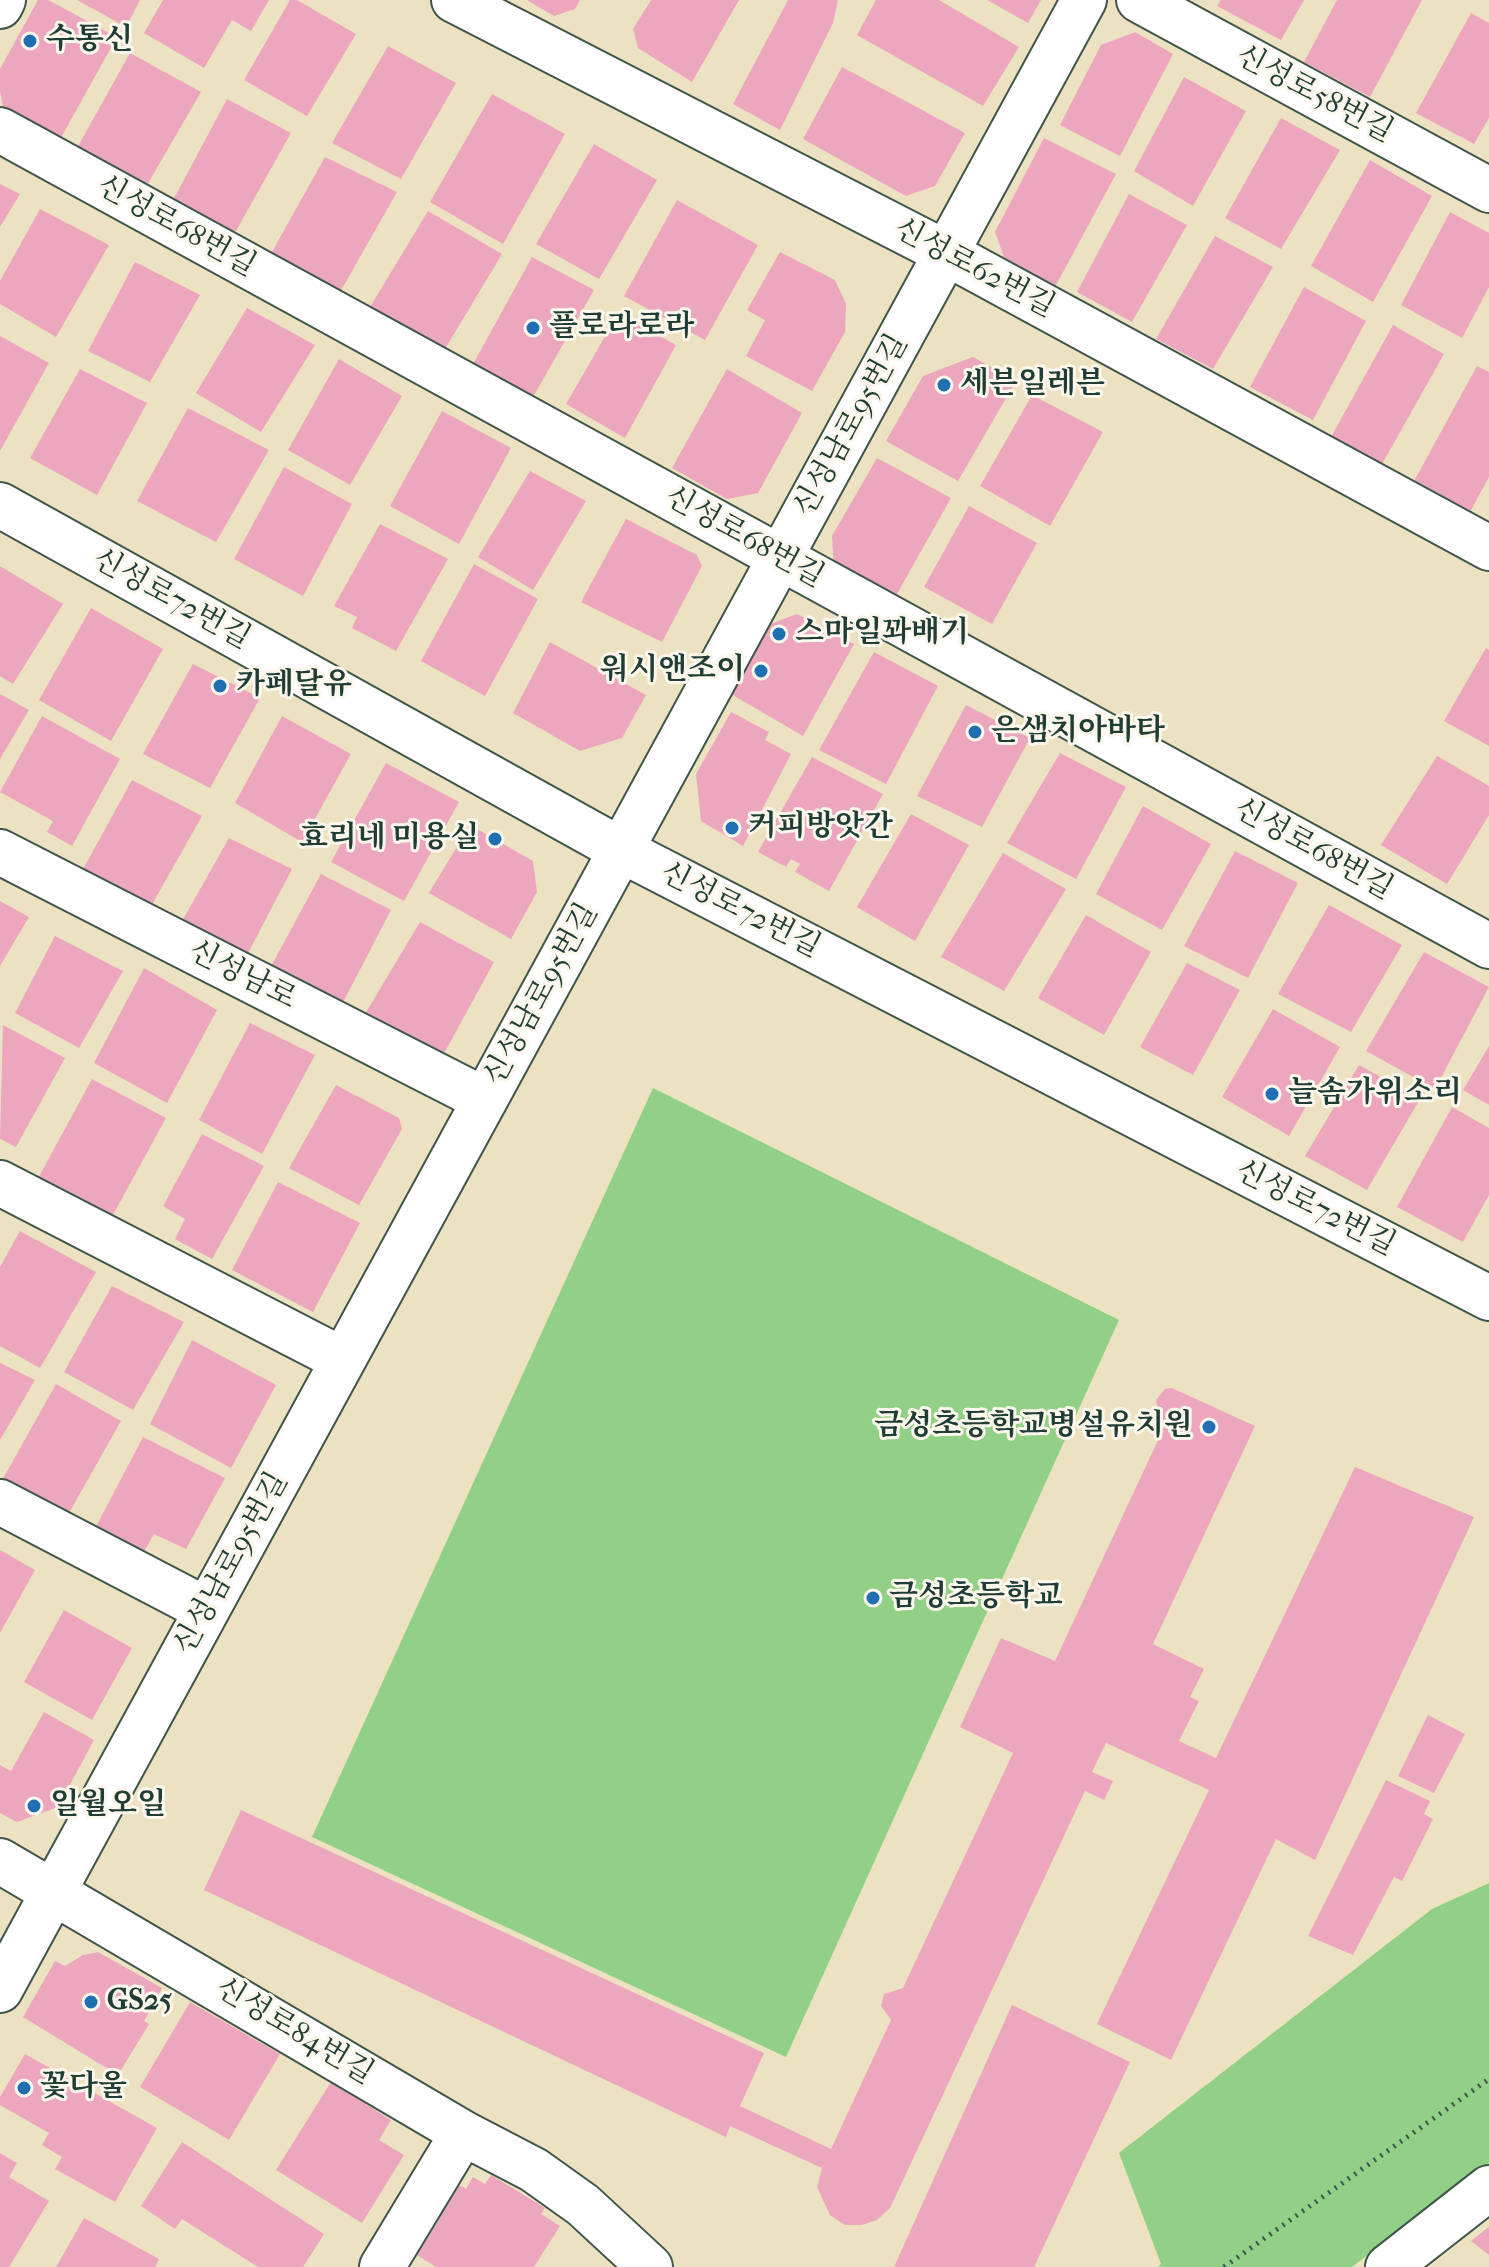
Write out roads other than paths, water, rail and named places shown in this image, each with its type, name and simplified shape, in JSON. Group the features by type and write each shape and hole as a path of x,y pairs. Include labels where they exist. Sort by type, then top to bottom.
{"street":[{"path":"0,6 3,0"},
{"name":"신성로62번길","path":"454,0 946,253 1489,548"},
{"name":"신성남로95번길","path":"0,1990 1084,0"},
{"name":"신성로58번길","path":"1139,0 1489,190"},
{"name":"신성로68번길","path":"0,130 780,558 1483,929"},
{"name":"신성로72번길","path":"0,505 621,850 1489,1298"},
{"name":"신성남로","path":"0,852 485,1100"},
{"path":"0,1183 343,1360"},
{"path":"0,1502 207,1610"},
{"name":"신성로84번길","path":"0,1861 463,2133 534,2170 583,2205 650,2267"},
{"path":"382,2267 463,2133"},
{"path":"1388,2267 1489,2188"}],"place":[{"name":"수통신","path":"30,41"},
{"name":"플로라로라","path":"533,328"},
{"name":"세븐일레븐","path":"944,385"},
{"name":"스마일꽈배기","path":"779,634"},
{"name":"워시앤조이","path":"761,671"},
{"name":"카페달유","path":"220,686"},
{"name":"은샘치아바타","path":"975,732"},
{"name":"커피방앗간","path":"732,828"},
{"name":"효리네 미용실","path":"495,839"},
{"name":"늘솜가위소리","path":"1272,1094"},
{"name":"금성초등학교병설유치원","path":"1209,1427"},
{"name":"금성초등학교","path":"873,1598"},
{"name":"일월오일","path":"34,1806"},
{"name":"GS25","path":"91,2002"},
{"name":"꽃다울","path":"24,2088"}]}
